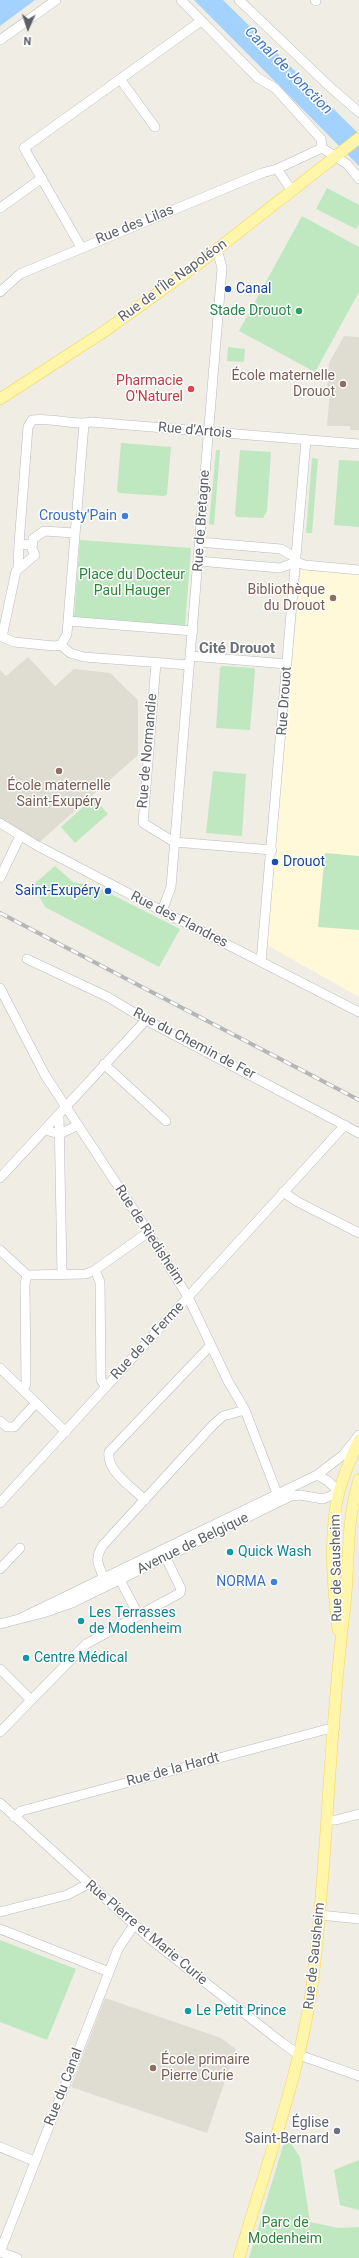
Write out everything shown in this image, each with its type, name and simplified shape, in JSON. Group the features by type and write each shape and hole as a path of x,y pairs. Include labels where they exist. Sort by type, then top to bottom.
{"main road":[{"name":"Rue de l'Île Napoléon","path":"0,399 102,333 217,249 359,138"},
{"name":"Rue de Sausheim","path":"340,1644 335,1602 334,1520 339,1492 359,1440"},
{"name":"Rue de Sausheim","path":"239,2258 299,2055 308,2015 320,1915 340,1644 345,1612 348,1546 354,1495 359,1480"}],"street":[{"path":"0,40 56,0"},
{"path":"181,0 258,78 275,88 321,139 322,148 338,155 359,179"},
{"path":"239,0 330,87 359,112"},
{"path":"81,247 24,148 202,21"},
{"path":"120,79 155,127"},
{"name":"Rue des Lilas","path":"0,292 20,274 81,247 262,173 276,169 322,148"},
{"path":"276,169 292,191"},
{"path":"0,208 42,178"},
{"name":"Rue de Bretagne","path":"162,911 171,887 190,661 222,268 217,249"},
{"name":"Rue d'Artois","path":"19,544 28,427 32,420 66,420 84,424 91,422 359,444"},
{"path":"61,645 67,634 84,424"},
{"name":"Rue Drouot","path":"262,962 306,440"},
{"path":"18,568 35,555 31,545 32,538 39,533 74,533"},
{"path":"199,542 281,549 294,556 296,562"},
{"path":"31,545 19,544 18,568 1,637 14,642 61,645 70,653 84,657 156,663 190,661 287,664"},
{"path":"198,561 280,568 296,562 305,565 359,570"},
{"path":"68,621 192,631"},
{"name":"Rue de Normandie","path":"156,663 142,821 147,827 174,842 272,850"},
{"name":"Rue des Flandres","path":"0,823 20,836 162,911 359,1012"},
{"path":"0,875 20,836"},
{"name":"Rue du Chemin de Fer","path":"27,959 108,997 146,1020 345,1124 359,1133"},
{"name":"Rue de Riedisheim","path":"0,988 45,1075 144,1224 147,1233 155,1242 188,1297 228,1382 235,1390 245,1410 279,1497"},
{"path":"0,1178 146,1020"},
{"path":"104,1064 166,1121"},
{"path":"59,1115 62,1274"},
{"name":"Rue de la Ferme","path":"0,1503 345,1124"},
{"path":"45,1130 60,1134 78,1125"},
{"path":"283,1192 298,1202 359,1232"},
{"path":"0,1250 28,1275 86,1274 95,1270 147,1233"},
{"path":"95,1270 100,1282 101,1380 106,1387"},
{"path":"23,1390 26,1384 25,1284 28,1275"},
{"path":"145,1500 111,1466 108,1458 109,1452 211,1345"},
{"path":"0,1368 66,1432"},
{"path":"0,1421 7,1427 14,1427 36,1403"},
{"path":"104,1578 98,1565 97,1555 102,1545 213,1425 223,1416 245,1410"},
{"name":"Avenue de Belgique","path":"0,1624 43,1614 72,1603 166,1558 317,1475 343,1455 359,1435"},
{"path":"317,1475 328,1481 339,1492"},
{"name":"Avenue de Belgique","path":"21,1618 116,1572 279,1497 300,1496 323,1499 339,1492"},
{"name":"Rue de Sausheim","path":"339,1492 354,1495"},
{"path":"0,1568 20,1548"},
{"path":"0,1732 30,1699 86,1644 180,1593 181,1589 166,1558"},
{"path":"116,1572 138,1616"},
{"path":"0,1669 30,1699"},
{"name":"Rue de la Hardt","path":"14,1817 21,1811 335,1727"},
{"name":"Rue Pierre et Marie Curie","path":"0,1803 134,1925 186,1968 299,2055 359,2076"},
{"path":"328,1820 336,1820 359,1814"},
{"path":"0,1912 67,1895 88,1884"},
{"path":"320,1915 359,1919"},
{"name":"Rue du Canal","path":"0,2252 34,2161 118,1949 134,1925"},
{"path":"0,1929 109,1972"},
{"path":"0,2147 34,2161"},
{"path":"0,2252 17,2258"}],"shaded area":[{"name":"École maternelle Drouot","path":"344,336 359,337 359,430 350,430 350,426 327,426 330,390 327,389 329,363"},
{"path":"301,569 359,574 359,997 265,944"},
{"path":"28,657 55,686 74,669 110,673 138,700 138,755 36,845 0,823 0,670 6,676"},
{"name":"École primaire Pierre Curie","path":"105,1998 221,2038 236,2049 207,2133 71,2087"}],"green space":[{"path":"327,188 359,205 359,224 356,229 316,209"},
{"name":"Stade Drouot","path":"302,216 359,247 359,292 315,372 239,331"},
{"path":"228,347 245,349 244,362 227,361"},
{"path":"121,443 171,447 167,494 164,496 119,493 117,490"},
{"path":"216,450 220,450 214,525 209,524"},
{"path":"240,450 271,452 267,511 263,518 237,517 235,514"},
{"path":"312,458 318,459 312,533 306,533"},
{"path":"339,460 359,461 359,527 334,525"},
{"name":"Place du Docteur Paul Hauger","path":"80,540 191,548 185,626 74,618"},
{"path":"222,666 254,668 250,730 216,728 220,668"},
{"path":"213,771 246,774 242,836 206,833"},
{"path":"93,798 108,814 75,843 61,827"},
{"path":"325,853 359,856 359,930 318,927"},
{"path":"55,866 73,882 95,886 180,929 159,967 45,907 33,885"},
{"path":"0,1940 76,1969 47,2040 0,2022"},
{"name":"Parc de Modenheim","path":"286,2136 300,2157 310,2222 338,2228 359,2227 359,2258 249,2258"},
{"path":"359,2160 359,2210 340,2205 334,2170"}],"water":[{"path":"0,0 35,0 0,26"},
{"name":"Canal de Jonction","path":"194,0 223,0 359,134 359,166"}],"railway":[{"path":"0,913 359,1100"}],"place":[{"name":"Canal","path":"228,289"},
{"name":"Stade Drouot","path":"299,311"},
{"name":"École maternelle Drouot","path":"343,384"},
{"name":"Pharmacie O'Naturel","path":"191,389"},
{"name":"Crousty'Pain","path":"125,516"},
{"name":"Bibliothèque du Drouot","path":"333,598"},
{"name":"École maternelle Saint-Exupéry","path":"59,771"},
{"name":"Drouot","path":"275,862"},
{"name":"Saint-Exupéry","path":"108,891"},
{"name":"Quick Wash","path":"230,1552"},
{"name":"NORMA","path":"274,1582"},
{"name":"Les Terrasses de Modenheim","path":"81,1621"},
{"name":"Centre Médical","path":"26,1658"},
{"name":"Le Petit Prince","path":"188,2011"},
{"name":"École primaire Pierre Curie","path":"153,2068"},
{"name":"Église Saint-Bernard","path":"337,2131"}],"district":[{"name":"Cité Drouot","path":"237,649"}]}
